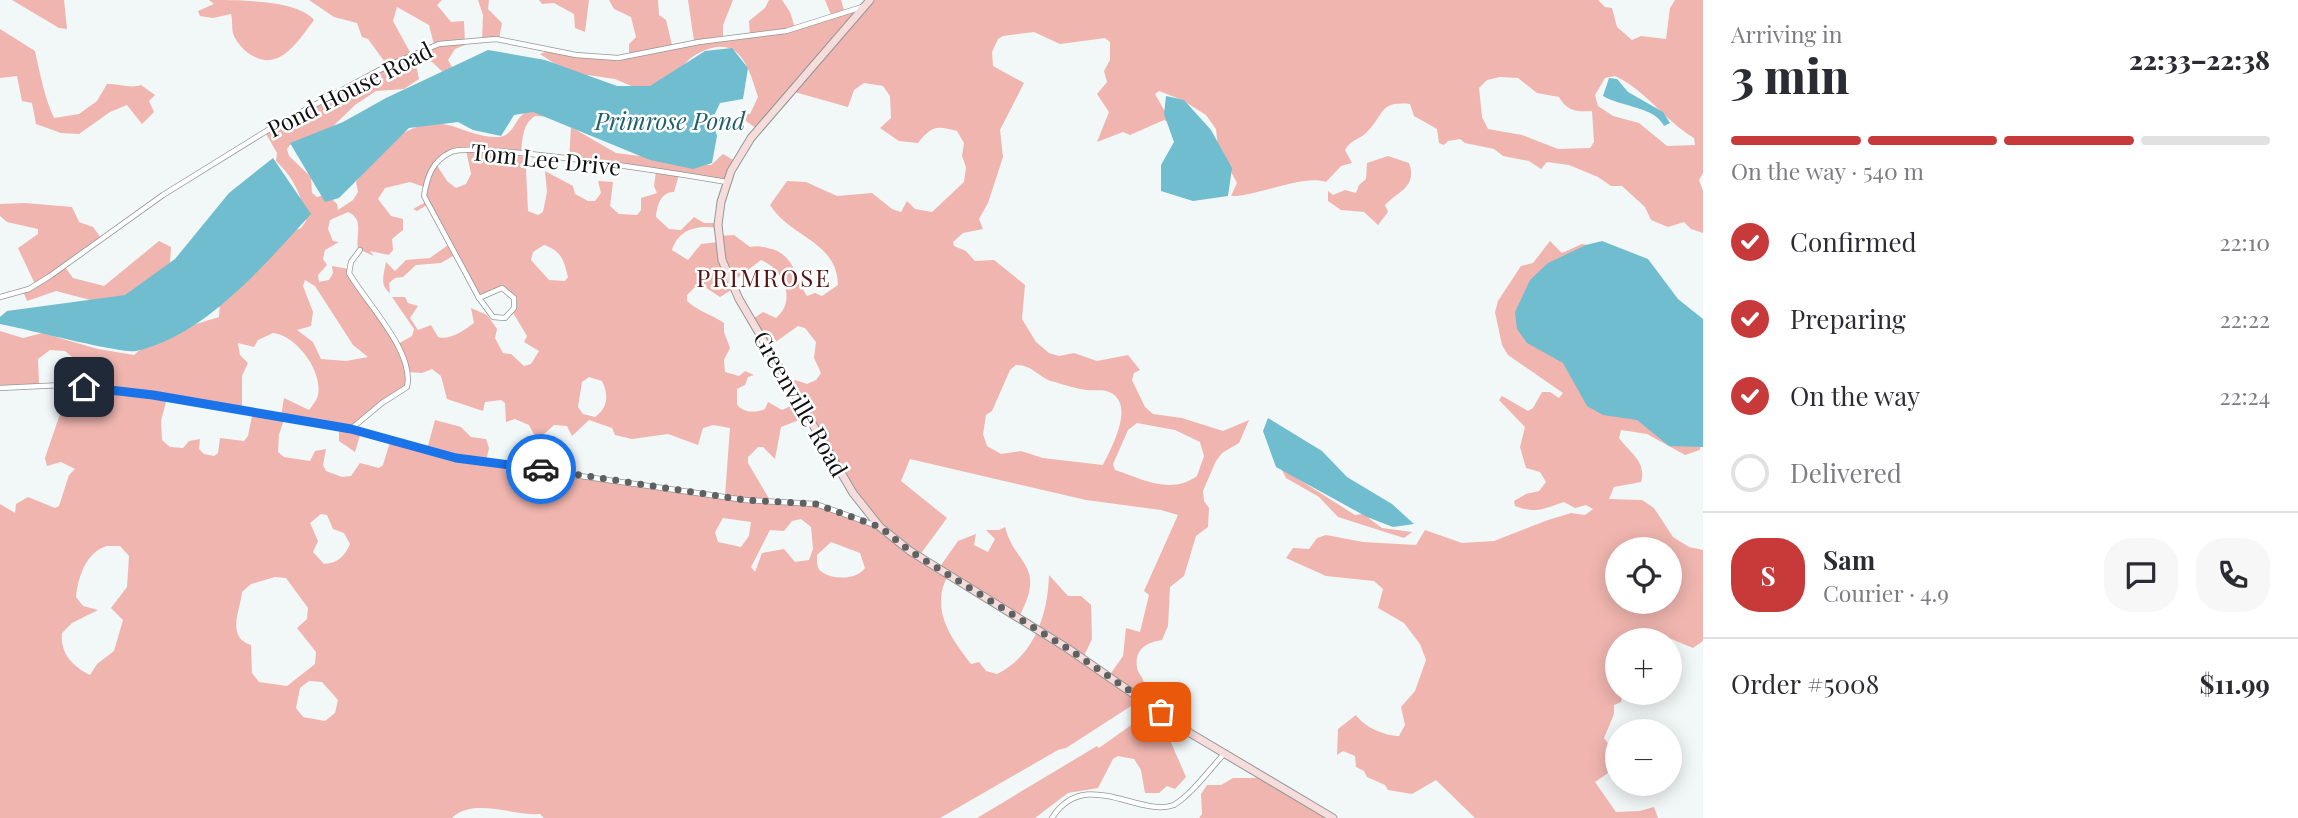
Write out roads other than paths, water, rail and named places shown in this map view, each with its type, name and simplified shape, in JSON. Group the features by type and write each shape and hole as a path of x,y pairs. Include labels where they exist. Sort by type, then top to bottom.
{"main road":[{"name":"Greenville Road","path":"868,3 751,138 727,182 718,225 728,278 853,493 880,527 910,551 1067,648 1224,754 1333,818"}],"street":[{"name":"Pond House Road","path":"0,297 29,289 50,276 163,195 268,130 387,66 439,44 496,39 576,55 618,58 699,41 786,32 868,3"},
{"name":"Tom Lee Drive","path":"480,298 502,288 514,298 514,308 505,318 493,317 480,298 424,195 427,178 436,162 452,151 504,152 727,182"},
{"path":"351,429 382,403 407,387 410,375 404,357 349,273 351,262 360,250"},
{"path":"0,388 63,385 105,388 351,429 456,458 745,500 816,504 880,527"},
{"path":"1052,818 1070,801 1094,795 1150,809 1173,806 1224,754"}],"water":[{"name":"Primrose Pond","path":"732,48 748,68 743,99 720,103 712,120 717,136 712,163 693,169 650,160 533,112 514,115 501,136 473,130 458,122 409,128 339,198 325,202 290,143 343,122 386,98 488,50 545,60 617,86 650,86 705,51"},
{"path":"1609,78 1617,79 1628,92 1663,112 1670,123 1664,126 1646,111 1603,96"},
{"path":"1166,96 1184,100 1211,130 1232,168 1228,196 1193,201 1161,191 1161,165 1174,142 1164,114"},
{"path":"273,158 311,214 232,296 186,330 161,343 127,351 0,324 0,317 7,311 125,295 175,259 229,193"},
{"path":"1602,241 1648,259 1678,299 1703,319 1703,447 1669,446 1637,420 1603,415 1587,406 1563,363 1527,343 1517,329 1515,312 1530,280 1548,263 1586,245"},
{"path":"1268,418 1322,451 1347,477 1392,504 1414,524 1393,527 1367,517 1276,467 1263,431"}],"district":[{"name":"PRIMROSE","path":"764,279"}]}
